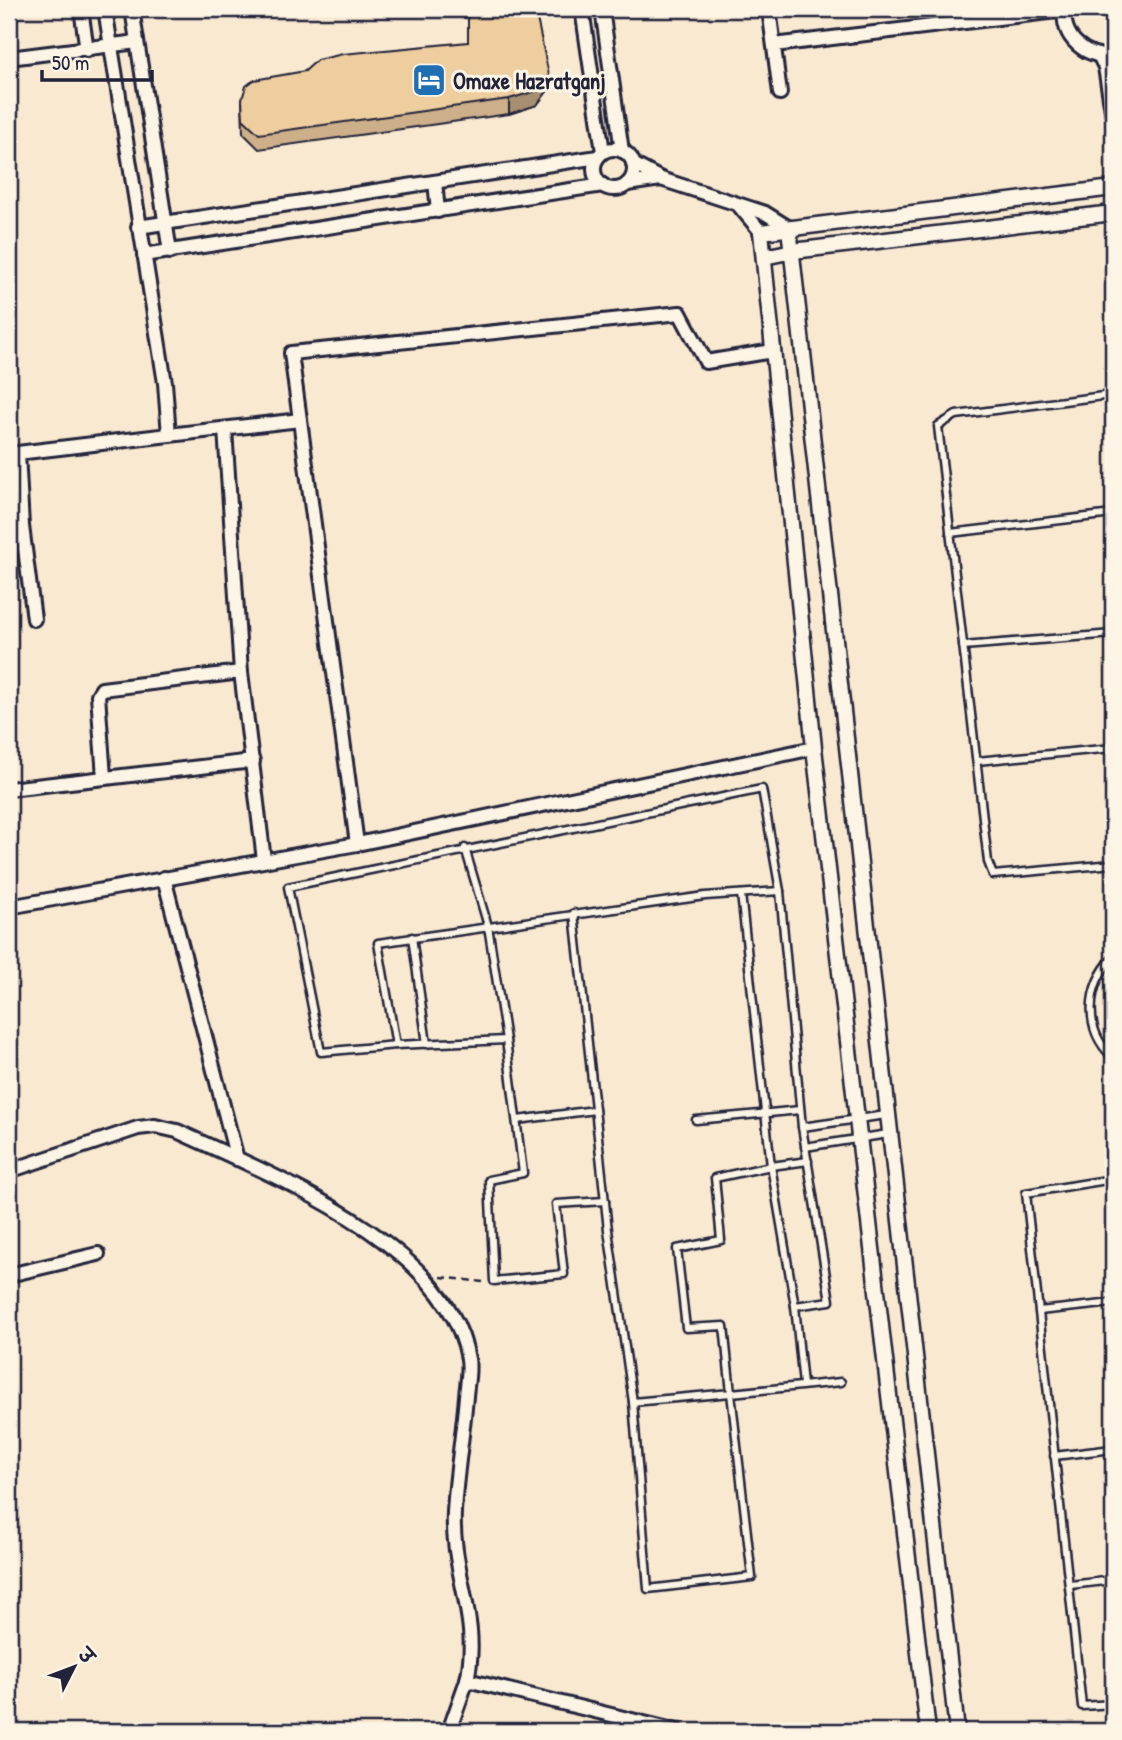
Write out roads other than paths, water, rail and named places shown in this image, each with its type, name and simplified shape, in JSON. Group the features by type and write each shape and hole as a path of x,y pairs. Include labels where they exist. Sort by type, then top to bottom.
{"street":[{"path":"81,9 87,50"},
{"path":"106,9 138,227 165,383 169,435"},
{"path":"132,9 170,252"},
{"path":"582,9 601,155 594,169 603,185"},
{"path":"602,9 622,151 633,164 661,179 765,213 789,228 888,1134 957,1731"},
{"path":"769,9 780,93"},
{"path":"774,45 1065,9 1066,27 1072,38 1090,54 1107,57 1105,67 1113,117"},
{"path":"9,58 137,42"},
{"path":"138,227 622,151"},
{"path":"627,184 634,173 633,164"},
{"path":"144,255 603,185 615,189 627,184 661,179"},
{"path":"435,182 438,211"},
{"path":"761,232 1113,188"},
{"path":"740,207 761,232 814,748 928,1731"},
{"path":"764,257 793,251 1113,213"},
{"path":"357,844 291,353 680,313 706,362 773,351"},
{"path":"34,619 13,453 300,420"},
{"path":"225,429 241,672 264,860"},
{"path":"104,777 98,695 102,689 241,672"},
{"path":"9,907 357,844 814,748"},
{"path":"9,789 253,761"},
{"path":"164,878 237,1159"},
{"path":"9,1171 120,1132 155,1126 177,1131 309,1194 348,1217 436,1289 457,1320 468,1361 454,1513 457,1567 469,1611 473,1653 467,1680 449,1731"},
{"path":"9,1275 98,1254"},
{"path":"467,1680 677,1731"}],"lane":[{"path":"1113,378 1113,406"},
{"path":"1111,395 956,415 938,426 988,862 993,875 1113,864"},
{"path":"950,533 1113,514"},
{"path":"962,646 1113,634"},
{"path":"977,761 1113,748"},
{"path":"506,1040 396,1045 321,1052 288,887 465,848 762,789 780,891 802,1126 830,1301 795,1306"},
{"path":"465,848 488,926 523,1173 489,1180 494,1281 564,1274 556,1204 605,1201"},
{"path":"396,1045 378,943 574,913 780,891"},
{"path":"741,894 764,1114 795,1306 803,1385"},
{"path":"574,913 605,1201 633,1402 648,1589 752,1577 724,1325 686,1328 677,1249 721,1240 716,1178 808,1161"},
{"path":"412,937 427,1044"},
{"path":"1113,958 1096,983 1091,1002 1092,1021 1098,1039 1113,1058"},
{"path":"517,1120 595,1110"},
{"path":"696,1120 800,1110"},
{"path":"802,1126 886,1115"},
{"path":"805,1147 888,1134"},
{"path":"1113,1179 1026,1193 1082,1706 1113,1704"},
{"path":"1039,1311 1113,1303"},
{"path":"633,1402 841,1382"},
{"path":"1054,1456 1113,1449"},
{"path":"1070,1585 1113,1580"}],"place":[{"name":"Omaxe Hazratganj","path":"429,80"}]}
